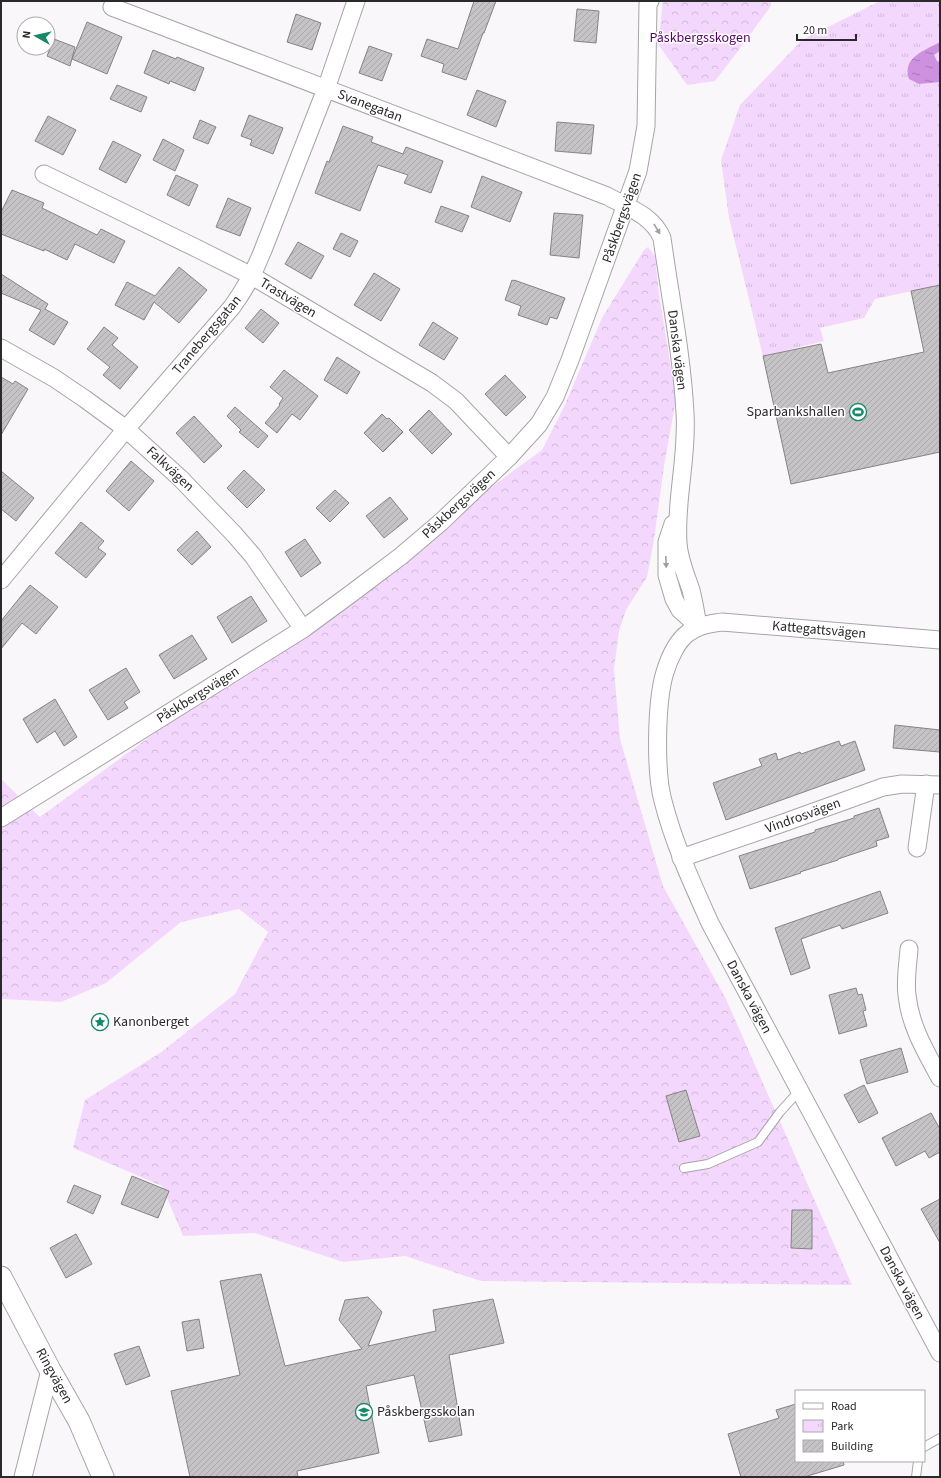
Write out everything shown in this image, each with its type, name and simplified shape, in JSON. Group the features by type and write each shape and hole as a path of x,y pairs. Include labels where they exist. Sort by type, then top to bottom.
{"street":[{"name":"Tranebergsgatan","path":"1,580 126,429 232,307 252,276 326,89 356,1"},
{"name":"Påskbergsvägen","path":"1,818 303,629 352,593 447,517 509,457 539,424 554,397 570,360 638,171 646,126 646,2"},
{"name":"Svanegatan","path":"112,7 607,196 626,206"},
{"name":"Trastvägen","path":"44,174 252,276 445,391 509,457"},
{"name":"Danska vägen","path":"626,206 652,222 658,229 662,238 676,330 685,411 685,448 677,511 678,545 682,564 691,590 698,626 687,633 671,657 663,678 658,748 662,800 681,858 710,923 940,1351"},
{"name":"Falkvägen","path":"1,348 54,378 85,399 126,429 180,478 234,534 266,574 303,629"},
{"name":"Kattegattsvägen","path":"698,626 722,622 940,640"},
{"name":"Vindrosvägen","path":"681,858 883,787 902,784 933,784 917,848"},
{"path":"909,949 906,976 910,1011 916,1032 940,1078"},
{"name":"Ringvägen","path":"1,1277 78,1421 103,1477"},
{"path":"23,1477 50,1370"}],"lane":[{"path":"684,1168 708,1164 758,1142 780,1112 799,1091"},
{"path":"925,1446 940,1438"},
{"path":"916,1477 918,1462"}],"green space":[{"name":"Påskbergsskogen","path":"663,1 771,1 771,6 715,81 687,85 658,44"},
{"path":"880,1 940,1 940,285 875,299 864,318 820,328 824,341 763,356 729,218 721,160 740,105 802,40"},
{"path":"648,247 655,256 659,294 676,399 647,577 626,610 619,631 614,669 620,739 663,886 726,999 852,1285 481,1281 405,1256 343,1262 255,1233 183,1236 162,1186 73,1148 85,1100 160,1053 235,994 268,932 239,909 181,922 106,983 61,1002 1,999 1,779 40,817 542,450 564,407 602,318 644,250"}],"water":[{"path":"940,42 940,51 934,55 937,61 940,62 940,82 919,84 909,79 908,71 912,60 921,52"}],"building":[{"path":"474,1 496,1 466,80 442,72 444,64 421,56 427,39 458,49"},
{"path":"577,9 599,11 596,43 574,41"},
{"path":"296,14 321,23 312,50 287,42"},
{"path":"87,22 122,37 107,74 72,59"},
{"path":"56,40 75,47 70,66 47,56 56,56"},
{"path":"369,46 392,54 382,81 359,73"},
{"path":"153,50 176,59 177,57 204,68 195,91 170,81 169,84 144,73"},
{"path":"117,85 147,97 141,112 110,99"},
{"path":"477,90 506,101 496,127 467,115"},
{"path":"249,115 283,128 273,154 250,145 252,140 241,136"},
{"path":"48,116 76,130 63,155 35,141"},
{"path":"200,120 216,127 208,144 193,138"},
{"path":"557,122 594,125 591,154 555,151"},
{"path":"343,126 373,137 371,142 403,154 406,147 443,161 431,193 404,183 408,175 378,165 360,211 315,193 327,161 329,162"},
{"path":"163,139 184,150 175,171 153,160"},
{"path":"113,141 141,155 126,183 99,169"},
{"path":"176,175 198,185 189,206 167,195"},
{"path":"482,176 522,192 510,222 471,207"},
{"path":"12,190 44,203 42,208 97,235 101,229 125,241 114,263 75,244 67,260 44,249 44,251 1,234 1,212"},
{"path":"228,198 251,208 240,236 216,227"},
{"path":"441,206 469,216 462,232 435,222"},
{"path":"554,213 583,215 579,258 550,255"},
{"path":"341,233 358,241 350,257 333,249"},
{"path":"298,242 324,256 311,279 285,264"},
{"path":"179,267 207,290 179,323 154,302 144,320 115,305 127,282 155,296"},
{"path":"374,273 400,289 381,321 354,305"},
{"path":"1,274 48,304 45,309 68,322 54,345 29,330 41,310 1,293"},
{"path":"512,280 565,298 557,319 550,317 547,325 518,315 521,306 505,300"},
{"name":"Sparbankshallen","path":"940,285 940,452 791,484 763,356 821,344 828,373 924,352 911,291"},
{"path":"261,309 279,323 263,343 245,328"},
{"path":"433,322 458,338 444,360 419,345"},
{"path":"104,327 118,338 112,345 138,367 120,389 103,375 110,367 87,349"},
{"path":"337,357 360,372 347,394 324,380"},
{"path":"284,370 318,396 300,420 292,414 277,433 265,423 280,405 279,404 283,398 270,387"},
{"path":"505,375 526,397 506,416 485,394"},
{"path":"1,377 13,384 15,381 28,389 1,435"},
{"path":"235,407 268,436 258,448 239,432 241,430 227,416"},
{"path":"429,410 452,434 432,454 409,430"},
{"path":"382,414 387,419 389,418 403,432 383,452 364,433"},
{"path":"194,416 222,446 204,463 176,433"},
{"path":"131,461 154,481 129,511 106,491"},
{"path":"244,470 265,490 247,508 227,488"},
{"path":"1,471 34,498 16,521 1,509"},
{"path":"335,490 349,503 330,522 316,508"},
{"path":"390,497 408,519 384,538 366,516"},
{"path":"81,522 104,541 98,548 106,554 86,578 55,553"},
{"path":"197,531 211,547 192,565 177,550"},
{"path":"305,539 321,563 301,577 285,552"},
{"path":"30,585 58,607 36,634 22,623 1,649 1,621"},
{"path":"251,596 267,621 232,643 217,617"},
{"path":"192,635 207,659 174,679 159,655"},
{"path":"126,668 140,692 124,702 128,708 108,720 89,690"},
{"path":"55,699 77,737 64,746 55,731 37,743 23,719"},
{"path":"895,725 940,730 940,752 893,748"},
{"path":"839,741 841,746 855,741 865,770 726,820 713,783 762,766 759,759 776,753 778,760"},
{"path":"879,808 889,837 876,841 877,846 800,872 801,873 750,889 739,856 815,832 815,830 854,818 854,816"},
{"path":"880,891 888,913 842,929 840,925 801,939 810,968 791,975 775,928"},
{"path":"856,988 858,995 862,994 866,1010 863,1011 867,1026 839,1034 829,995"},
{"path":"901,1048 908,1072 867,1084 860,1060"},
{"path":"864,1085 878,1113 859,1123 844,1095"},
{"path":"686,1090 700,1136 679,1142 666,1096"},
{"path":"931,1113 940,1129 940,1152 929,1158 925,1151 896,1166 882,1138"},
{"path":"132,1176 169,1191 158,1218 121,1204"},
{"path":"74,1185 101,1196 93,1214 67,1202"},
{"path":"940,1199 940,1243 921,1209"},
{"path":"792,1210 812,1210 812,1249 791,1248"},
{"path":"76,1234 92,1264 66,1278 50,1248"},
{"path":"261,1274 285,1366 362,1349 339,1320 345,1300 368,1297 382,1312 368,1346 436,1331 433,1310 493,1299 504,1343 449,1355 462,1435 429,1442 414,1375 366,1386 379,1453 297,1471 298,1477 190,1477 171,1391 240,1375 220,1281"},
{"path":"199,1319 204,1348 187,1351 182,1322"},
{"path":"139,1346 150,1376 126,1385 114,1354"},
{"path":"795,1404 795,1462 843,1462 844,1465 804,1477 741,1477 728,1434 779,1418 776,1410"}],"place":[{"name":"Sparbankshallen","path":"858,412"},
{"name":"Kanonberget","path":"100,1022"},
{"name":"Påskbergsskolan","path":"364,1412"}]}
